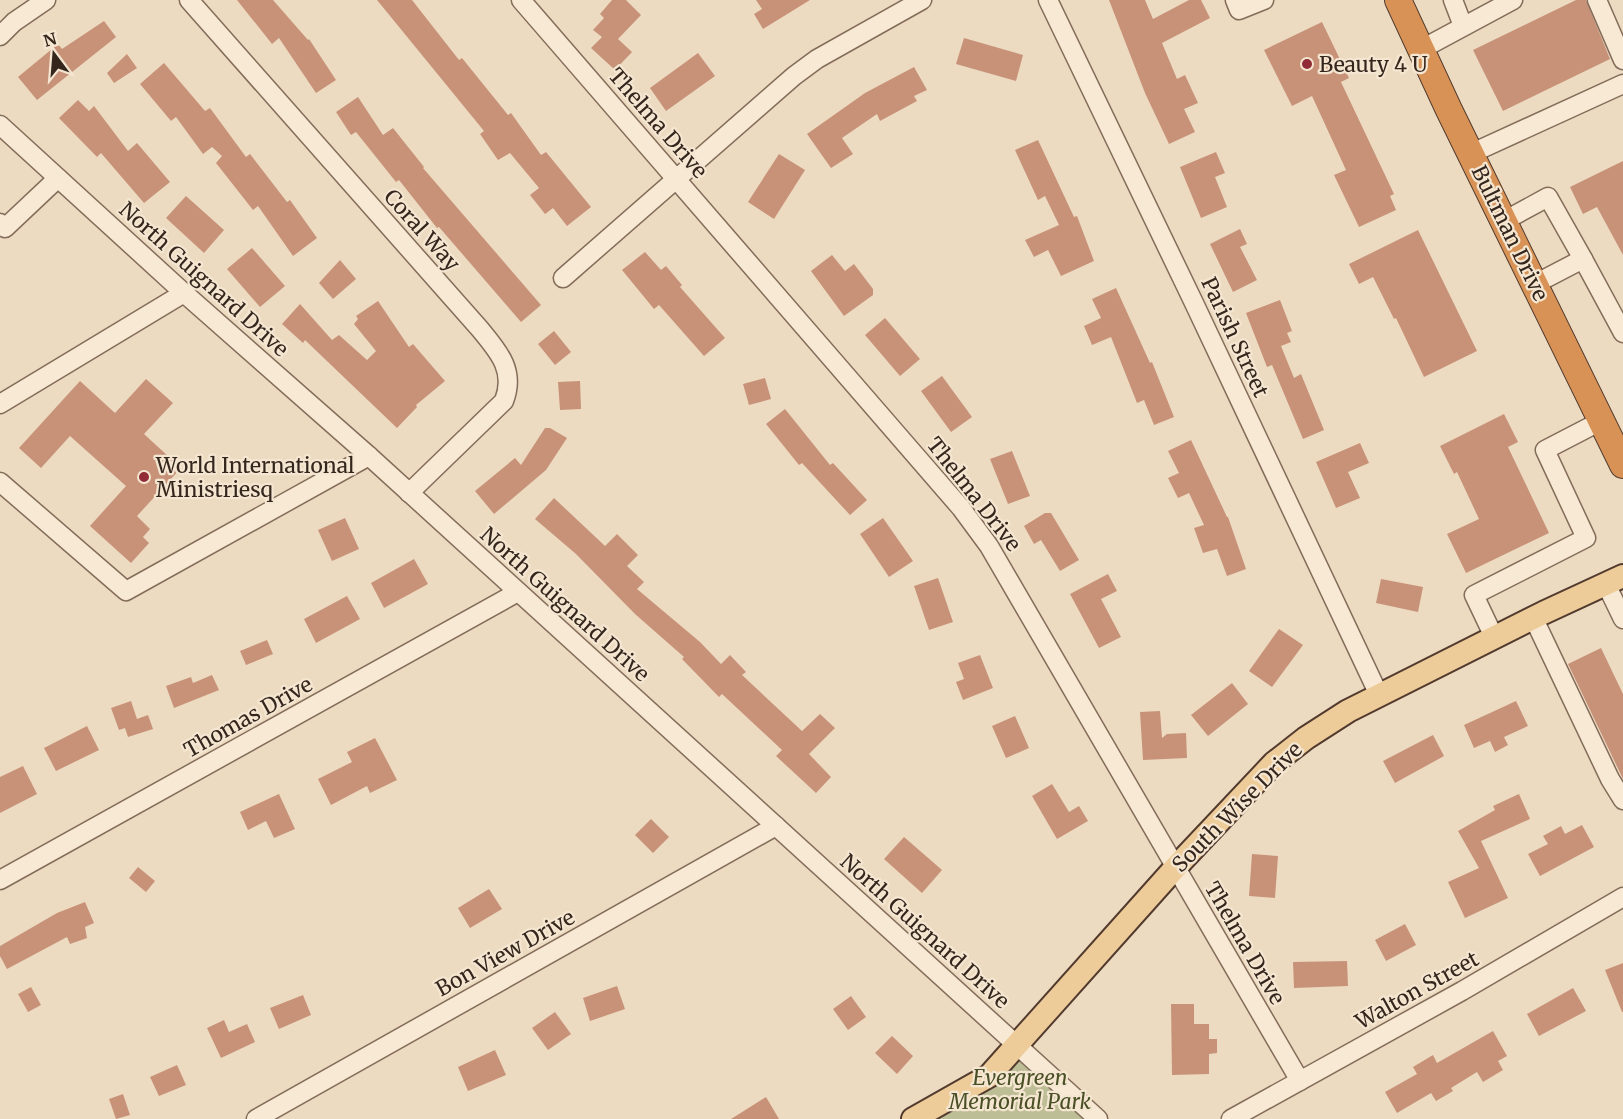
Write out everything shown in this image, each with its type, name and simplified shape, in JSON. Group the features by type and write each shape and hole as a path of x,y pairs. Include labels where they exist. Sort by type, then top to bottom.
{"highway":[{"name":"Bultman Drive","path":"1398,0 1470,154 1535,284 1610,425 1623,465"}],"main road":[{"name":"South Wise Drive","path":"913,1119 989,1076 1175,868 1274,763 1306,738 1348,711 1379,695 1533,617 1614,580"}],"street":[{"path":"0,36 14,22 46,0"},
{"name":"Coral Way","path":"189,0 479,327 504,362 509,388 504,401 409,493"},
{"path":"563,278 726,134 817,58 922,0"},
{"name":"Parish Street","path":"1047,0 1199,314 1379,695"},
{"path":"1235,0 1239,10 1264,0"},
{"path":"1453,0 1463,26"},
{"path":"1420,50 1513,0"},
{"path":"1597,0 1623,60"},
{"name":"Thelma Drive","path":"523,1 961,508 989,546 1300,1081"},
{"path":"1470,154 1623,84"},
{"name":"North Guignard Drive","path":"0,125 184,293 369,456 1098,1119"},
{"path":"2,228 58,178"},
{"path":"1503,220 1548,197 1623,333"},
{"path":"1535,284 1583,259"},
{"path":"0,404 184,293"},
{"path":"1494,637 1474,595 1586,537 1545,450 1610,425"},
{"path":"0,482 126,591 369,456"},
{"path":"1614,580 1623,619"},
{"name":"Thomas Drive","path":"0,880 518,592"},
{"path":"1533,617 1610,779 1623,800"},
{"name":"Bon View Drive","path":"256,1119 776,825"},
{"name":"Walton Street","path":"1231,1119 1462,991 1623,897"}],"green space":[{"name":"Evergreen Memorial Park","path":"1018,1046 1099,1119 913,1119"}],"building":[{"path":"237,0 273,0 309,39 336,80 316,93 279,38 272,44"},
{"path":"377,0 412,0 459,60 462,58 508,115 511,113 541,155 546,152 591,207 567,226 553,208 545,214 530,195 539,188 510,153 498,160 480,134 484,131"},
{"path":"612,0 626,0 641,15 618,39 632,52 615,70 591,48 602,37 593,30 604,18 600,14"},
{"path":"756,0 810,0 763,29 754,14 762,9"},
{"path":"1109,0 1145,0 1153,19 1189,0 1201,0 1210,18 1162,43 1177,79 1185,75 1198,103 1184,109 1195,132 1169,144 1145,93"},
{"path":"1576,0 1586,0 1610,59 1503,111 1473,50"},
{"path":"104,21 116,37 37,100 18,77 58,44 62,49"},
{"path":"1322,22 1349,78 1341,82 1394,194 1390,196 1396,210 1359,227 1334,175 1346,170 1312,96 1292,106 1264,50"},
{"path":"964,38 1023,55 1016,81 956,64"},
{"path":"698,53 715,76 666,111 650,88"},
{"path":"127,54 137,68 114,83 107,73"},
{"path":"164,63 205,111 210,108 246,157 250,154 287,202 290,200 317,238 293,256 258,206 253,210 216,163 222,156 212,147 203,154 176,117 171,121 140,84"},
{"path":"914,67 927,90 914,96 917,101 880,121 877,114 842,138 853,154 831,168 807,134 865,93"},
{"path":"358,97 383,135 393,128 423,168 541,305 521,322 439,227 437,228 399,180 396,182 356,132 351,135 336,112"},
{"path":"78,100 89,111 94,106 128,151 137,143 170,182 144,203 101,153 97,157 59,118"},
{"path":"1038,140 1074,217 1077,216 1094,261 1061,276 1048,250 1034,257 1025,240 1059,225 1045,196 1038,200 1015,150"},
{"path":"1216,152 1225,173 1215,177 1227,207 1201,218 1180,167"},
{"path":"779,154 805,170 774,219 748,202"},
{"path":"1623,161 1623,255 1597,207 1583,214 1570,187"},
{"path":"186,196 224,230 204,253 166,218"},
{"path":"1240,229 1247,244 1240,247 1257,280 1233,292 1210,244"},
{"path":"1418,230 1477,351 1424,377 1396,318 1394,319 1373,277 1359,284 1349,264"},
{"path":"252,248 285,286 260,307 227,269"},
{"path":"645,252 661,270 666,266 682,285 680,287 725,338 704,356 659,305 654,309 622,270"},
{"path":"832,255 845,271 854,264 873,289 873,295 844,316 811,271"},
{"path":"340,260 356,279 333,299 319,283"},
{"path":"1116,288 1150,363 1152,362 1174,417 1154,425 1144,400 1137,403 1111,337 1092,345 1084,326 1101,318 1092,299"},
{"path":"1280,300 1292,331 1287,333 1291,342 1281,346 1294,378 1301,374 1324,430 1303,439 1272,365 1267,367 1246,313"},
{"path":"378,301 409,347 413,344 445,381 416,405 417,407 397,428 305,340 303,343 282,324 300,304 332,340 339,335 367,360 376,351 354,324 358,319 356,316"},
{"path":"885,318 920,359 900,376 865,335"},
{"path":"554,331 571,352 555,365 538,344"},
{"path":"942,376 972,417 951,432 921,391"},
{"path":"765,378 771,399 749,405 743,384"},
{"name":"World International Ministriesq","path":"146,379 173,403 144,434 181,468 137,516 150,529 143,537 149,543 131,563 90,526 126,486 70,436 41,468 19,448 80,381 115,413"},
{"path":"580,381 581,409 560,410 558,382"},
{"path":"785,409 830,465 833,463 867,500 850,515 802,463 799,465 766,424"},
{"path":"1504,414 1518,442 1508,447 1549,533 1466,573 1447,534 1479,519 1457,472 1454,474 1440,446"},
{"path":"545,428 550,428 567,438 546,470 494,514 475,491 515,458 521,465"},
{"path":"1191,440 1228,517 1246,569 1227,576 1217,549 1203,553 1194,528 1204,525 1189,493 1178,498 1168,478 1179,473 1168,451"},
{"path":"1360,443 1369,463 1348,472 1360,498 1336,508 1316,462"},
{"path":"1012,451 1030,496 1008,504 990,459"},
{"path":"554,498 605,546 617,534 638,555 627,566 644,582 637,589 700,642 721,664 730,655 746,672 742,675 802,731 820,714 835,728 809,754 831,777 816,793 776,756 782,750 722,694 719,697 682,659 684,657 635,614 576,554 535,519"},
{"path":"1045,513 1051,513 1079,560 1060,571 1041,540 1034,544 1024,526"},
{"path":"345,518 359,549 332,561 318,530"},
{"path":"883,518 913,561 889,577 860,534"},
{"path":"414,559 428,584 384,608 371,583"},
{"path":"1108,574 1117,591 1101,599 1121,637 1099,648 1070,594"},
{"path":"938,578 953,622 929,630 914,586"},
{"path":"1381,579 1423,587 1418,612 1376,603"},
{"path":"347,596 360,619 316,643 304,619"},
{"path":"1279,629 1303,645 1272,687 1249,671"},
{"path":"267,640 273,654 246,665 240,651"},
{"path":"1601,648 1623,694 1623,779 1568,664"},
{"path":"980,655 993,688 963,700 956,682 964,679 958,663"},
{"path":"212,675 219,690 174,708 166,686 191,677 193,683"},
{"path":"1232,683 1248,704 1208,736 1191,715"},
{"path":"131,701 137,719 148,715 153,729 128,737 125,728 119,730 111,708"},
{"path":"1516,701 1528,726 1504,737 1508,745 1495,752 1490,741 1474,748 1464,725"},
{"path":"1160,711 1162,738 1167,734 1186,733 1187,758 1143,760 1140,712"},
{"path":"1015,716 1029,748 1006,758 992,726"},
{"path":"87,726 99,750 56,771 44,748"},
{"path":"1433,735 1444,756 1395,783 1383,761"},
{"path":"375,738 397,780 370,793 367,786 331,805 318,779 352,762 347,752"},
{"path":"23,766 37,794 0,813 0,777"},
{"path":"1052,784 1069,812 1079,806 1088,821 1057,839 1032,796"},
{"path":"279,794 295,829 274,838 266,821 248,830 240,812"},
{"path":"1519,794 1530,819 1481,841 1508,898 1465,918 1448,882 1479,868 1458,831 1495,810 1493,806"},
{"path":"651,819 669,837 653,853 635,835"},
{"path":"1582,825 1594,847 1540,876 1528,854 1548,844 1543,836 1561,826 1565,834"},
{"path":"904,837 942,870 922,893 884,859"},
{"path":"1252,854 1278,856 1275,898 1249,896"},
{"path":"138,867 155,881 146,892 129,878"},
{"path":"489,889 502,909 470,928 458,908"},
{"path":"85,902 94,923 85,927 87,938 70,944 67,937 7,969 0,956 0,946 57,913"},
{"path":"1405,924 1416,945 1386,961 1375,940"},
{"path":"1347,961 1348,986 1294,988 1293,962"},
{"path":"1623,963 1623,1012 1622,1012 1605,970"},
{"path":"617,986 625,1009 590,1021 583,998"},
{"path":"31,987 41,1005 28,1012 18,994"},
{"path":"1573,988 1586,1011 1539,1036 1527,1014"},
{"path":"303,995 311,1015 279,1029 270,1008"},
{"path":"851,996 866,1017 848,1030 833,1009"},
{"path":"1171,1004 1194,1004 1194,1024 1209,1024 1209,1039 1217,1039 1217,1053 1209,1054 1209,1074 1172,1075"},
{"path":"555,1012 571,1034 548,1050 532,1028"},
{"path":"224,1020 229,1032 247,1024 255,1042 221,1058 207,1028"},
{"path":"1493,1031 1507,1056 1498,1061 1503,1070 1483,1082 1477,1072 1451,1088 1453,1091 1436,1101 1431,1093 1397,1113 1385,1092 1417,1074 1413,1067 1433,1055 1437,1063"},
{"path":"892,1036 913,1056 897,1074 875,1053"},
{"path":"495,1050 506,1075 468,1091 458,1067"},
{"path":"177,1065 186,1085 159,1096 150,1077"},
{"path":"123,1094 130,1115 116,1119 109,1099"},
{"path":"766,1097 779,1119 731,1119"}],"place":[{"name":"Beauty 4 U","path":"1307,64"},
{"name":"World International Ministriesq","path":"144,477"}]}
